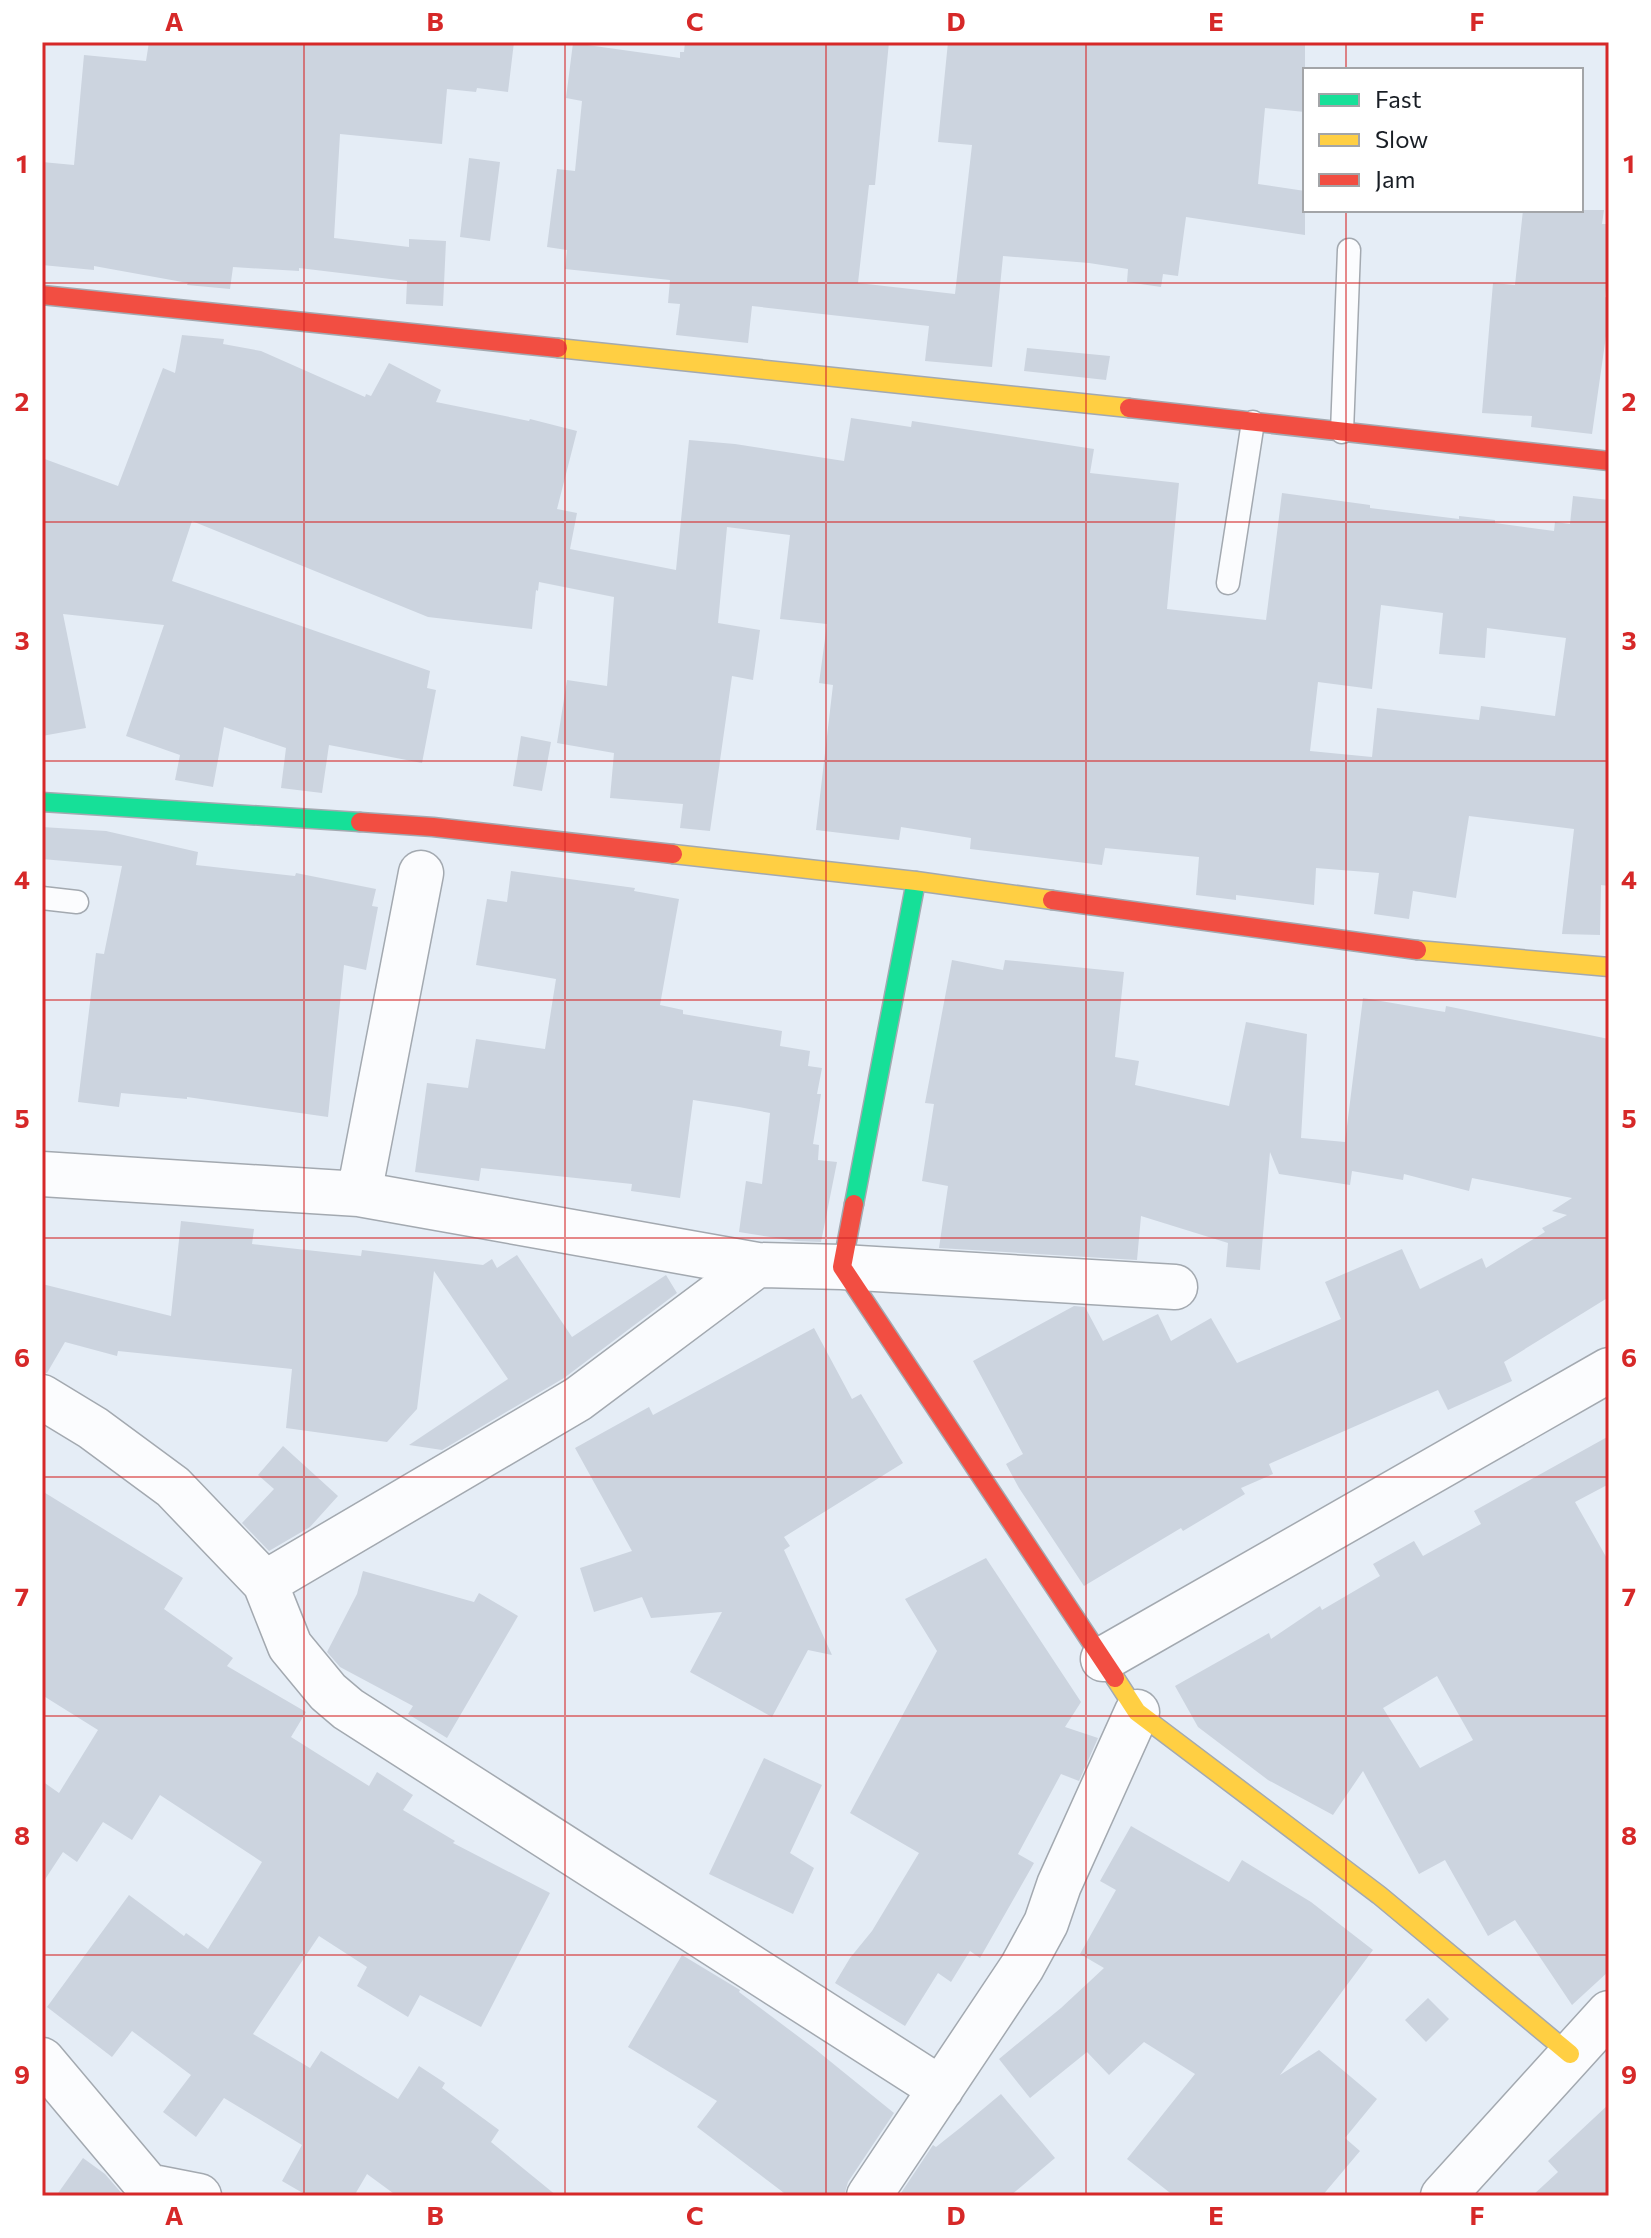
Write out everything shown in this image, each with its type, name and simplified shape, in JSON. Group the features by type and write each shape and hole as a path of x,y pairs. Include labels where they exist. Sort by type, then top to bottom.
{"street":[{"path":"42,295 1609,461"},
{"path":"42,802 433,827 916,881 1388,947 1609,967"},
{"path":"359,1194 421,873"},
{"path":"916,881 842,1267 1137,1712 1379,1895 1570,2054"},
{"path":"42,1174 359,1194 757,1265 842,1267 1175,1287"},
{"path":"265,1583 578,1399 757,1265"},
{"path":"1103,1659 1609,1370"},
{"path":"42,1397 93,1428 173,1487 265,1583 290,1646 328,1692 348,1709 941,2089"},
{"path":"869,2196 1022,1967 1046,1923 1059,1885 1137,1712"},
{"path":"1446,2195 1609,2013"},
{"path":"42,2060 145,2191 199,2196"}],"lane":[{"path":"1342,432 1349,250"},
{"path":"1228,583 1253,422"},
{"path":"42,898 77,902"}],"building":[{"path":"149,42 514,42 508,92 477,88 476,92 447,89 442,144 340,134 334,238 409,247 409,239 446,241 443,306 406,304 407,281 299,268 299,271 233,267 230,289 187,285 94,266 94,270 42,265 42,162 74,165 84,55 146,61"},
{"path":"685,42 889,42 875,185 869,185 858,283 955,294 972,145 938,142 948,42 1305,42 1303,112 1265,108 1258,184 1303,191 1305,235 1186,217 1178,276 1163,274 1161,287 1127,282 1128,269 1003,256 992,367 925,361 929,326 752,306 748,343 676,335 680,304 668,303 670,280 565,269 567,250 547,247 557,169 575,171 582,101 566,98 573,43 680,58 680,52 684,52"},
{"path":"469,158 500,162 490,241 460,237"},
{"path":"1604,210 1602,224 1609,224 1605,297 1609,298 1609,315 1592,434 1531,427 1532,416 1482,413 1493,283 1515,285 1523,212"},
{"path":"182,335 224,339 223,344 261,351 365,397 366,394 371,396 389,363 441,390 436,402 577,431 557,509 577,513 570,549 676,570 689,440 844,461 851,418 911,427 912,421 1094,449 1090,473 1179,483 1167,609 1266,620 1282,493 1370,505 1370,508 1459,519 1459,516 1495,520 1495,523 1554,531 1555,522 1570,524 1573,496 1609,500 1609,886 1601,885 1600,935 1562,934 1574,829 1469,816 1456,898 1413,891 1409,919 1374,914 1379,873 1316,868 1314,905 1236,895 1236,900 1196,895 1199,857 1105,848 1102,865 970,849 971,838 901,827 899,840 816,830 833,685 819,683 827,624 780,619 790,535 727,527 718,623 760,630 753,680 732,676 710,831 680,828 683,804 610,798 614,753 557,743 567,680 607,686 614,597 539,582 532,629 428,617 192,521 172,581 430,671 427,688 436,690 422,763 329,745 322,793 281,788 286,748 224,727 213,787 175,780 180,755 126,736 164,625 63,614 86,728 42,736 42,458 118,486 163,368 175,373","holes":["1381,605 1443,613 1439,654 1485,658 1487,628 1566,638 1555,716 1481,706 1479,720 1377,708 1372,757 1310,751 1318,682 1372,689"]},
{"path":"1027,348 1110,356 1106,380 1024,371"},
{"path":"521,736 551,742 542,791 513,786"},
{"path":"42,827 106,831 198,852 196,865 295,876 296,873 376,889 372,906 378,907 366,970 344,965 328,1117 187,1097 121,1093 119,1107 78,1102 96,953 104,954 122,866 42,859"},
{"path":"511,871 635,888 634,891 679,899 660,1005 683,1010 683,1014 782,1031 780,1046 810,1051 808,1066 822,1068 813,1144 819,1145 818,1160 837,1162 821,1242 739,1232 746,1181 762,1184 770,1113 739,1107 693,1100 680,1198 631,1191 632,1184 481,1168 479,1181 415,1172 427,1083 468,1088 476,1039 545,1049 556,979 476,965 487,899 507,902"},
{"path":"952,960 1003,970 1005,960 1124,972 1115,1057 1139,1061 1135,1085 1229,1106 1246,1022 1307,1034 1301,1138 1345,1142 1363,998 1445,1012 1446,1006 1609,1039 1609,1297 1504,1362 1512,1381 1448,1410 1438,1390 1269,1464 1273,1474 1241,1488 1245,1494 1084,1586 1006,1464 1023,1454 973,1361 1074,1306 1085,1307 1103,1341 1158,1314 1171,1341 1211,1318 1237,1363 1341,1319 1325,1282 1402,1249 1420,1289 1482,1258 1486,1268 1545,1232 1542,1228 1567,1215 1552,1211 1572,1198 1472,1178 1469,1191 1404,1174 1403,1180 1352,1171 1350,1185 1279,1174 1270,1152 1260,1270 1226,1267 1228,1243 1141,1216 1137,1260 939,1248 948,1186 922,1181 934,1104 925,1103"},
{"path":"181,1221 254,1229 252,1244 361,1256 362,1250 483,1265 492,1259 497,1268 517,1255 572,1337 666,1275 677,1293 564,1378 442,1450 409,1445 508,1379 434,1271 417,1409 387,1442 286,1428 292,1369 118,1351 117,1356 65,1342 47,1373 42,1372 42,1284 171,1316"},
{"path":"814,1328 852,1399 861,1394 903,1463 784,1537 790,1546 784,1550 832,1655 808,1650 772,1717 690,1672 722,1612 651,1618 642,1597 594,1612 580,1568 632,1551 575,1448 649,1407 653,1415"},
{"path":"1609,1436 1609,1484 1575,1502 1609,1562 1609,1971 1572,2005 1515,1920 1488,1936 1445,1860 1419,1874 1363,1771 1333,1815 1268,1780 1198,1727 1175,1686 1269,1633 1271,1639 1320,1606 1322,1610 1380,1576 1373,1564 1414,1541 1423,1556 1481,1524 1474,1511","holes":["1437,1676 1473,1740 1420,1768 1383,1708"]},
{"path":"283,1446 338,1496 310,1527 269,1551 242,1523 274,1489 258,1475"},
{"path":"42,1491 183,1578 164,1609 233,1658 227,1666 306,1712 291,1737 369,1786 377,1772 413,1795 403,1810 455,1841 453,1843 550,1893 481,2027 420,1995 408,2017 357,1986 367,1967 319,1936 253,2034 310,2068 321,2051 398,2099 419,2066 445,2083 442,2088 499,2130 491,2142 557,2196 397,2196 367,2174 354,2196 308,2196 282,2181 302,2145 224,2098 196,2137 163,2112 191,2075 132,2031 112,2057 47,2007 129,1895 184,1936 186,1933 208,1949 262,1862 160,1795 132,1840 103,1822 77,1862 63,1852 42,1884 42,1781 59,1793 98,1730 42,1695"},
{"path":"986,1558 1081,1702 1065,1727 1098,1738 1079,1781 1061,1774 1018,1854 1034,1863 980,1958 970,1951 951,1982 938,1973 905,2026 835,1983 872,1931 919,1853 850,1813 937,1651 905,1599"},
{"path":"363,1571 474,1602 479,1593 518,1616 447,1738 408,1714 413,1706 340,1667 327,1652 357,1594"},
{"path":"764,1758 822,1785 790,1853 814,1868 793,1914 709,1874"},
{"path":"1131,1826 1229,1882 1242,1860 1311,1902 1373,1950 1280,2075 1319,2050 1377,2099 1345,2138 1360,2151 1322,2196 1174,2196 1127,2159 1195,2074 1144,2042 1109,2075 1087,2052 1030,2098 999,2059 1104,1968 1080,1954 1116,1890 1100,1881"},
{"path":"682,1955 740,1990 894,2113 848,2182 844,2196 788,2196 697,2127 717,2101 628,2047"},
{"path":"1428,1998 1449,2019 1426,2042 1405,2020"},
{"path":"1001,2094 1055,2158 1010,2196 899,2196 933,2145 936,2147"},
{"path":"1609,2104 1609,2196 1532,2196 1558,2172 1548,2161"},
{"path":"83,2158 105,2174 124,2196 56,2196"}],"traffic: fast":[{"path":"42,802 360,822"},
{"path":"854,1204 916,881"}],"traffic: slow":[{"path":"558,348 1129,408"},
{"path":"673,854 916,881 1052,900"},
{"path":"1417,950 1609,967"},
{"path":"1115,1678 1137,1712 1379,1895 1570,2054"}],"traffic: jam":[{"path":"42,295 558,348"},
{"path":"1129,408 1609,461"},
{"path":"360,822 433,827 673,854"},
{"path":"1052,900 1417,950"},
{"path":"854,1204 842,1267 1115,1678"}]}
